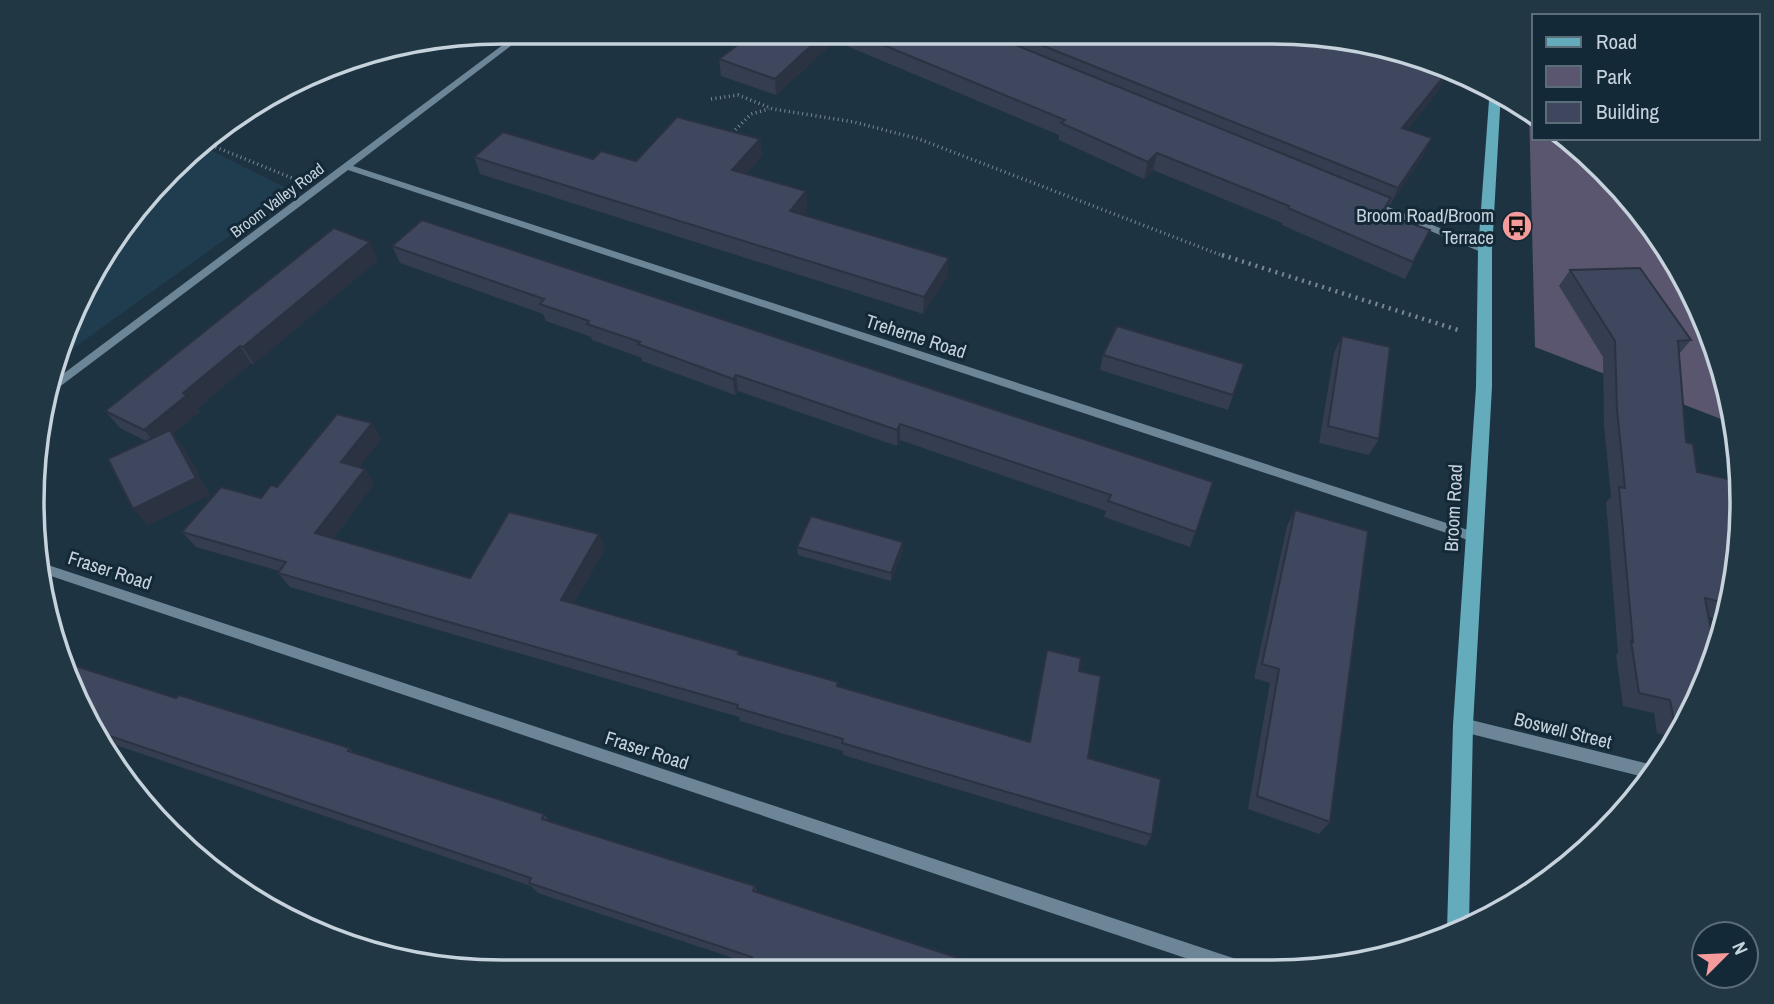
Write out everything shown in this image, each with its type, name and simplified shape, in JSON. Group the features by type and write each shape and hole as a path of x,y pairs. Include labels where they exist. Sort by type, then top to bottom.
{"main road":[{"name":"Broom Road","path":"1458,920 1463,725 1485,339 1485,250 1494,101"}],"street":[{"name":"Broom Valley Road","path":"59,383 509,44"},
{"name":"Treherne Road","path":"347,167 1475,537"},
{"path":"1358,198 1485,250"},
{"name":"Fraser Road","path":"49,570 1215,960"},
{"name":"Boswell Street","path":"1463,725 1644,770"}],"path":[{"path":"710,99 737,95 773,109"},
{"path":"724,141 747,116 759,109 854,122 919,139 1231,259 1485,339"},
{"path":"213,146 319,188"}],"shaded area":[{"path":"209,150 292,191 70,351 91,299 121,247 157,200"}],"green space":[{"path":"1529,123 1532,125 1532,140 1553,140 1574,157 1617,200 1653,247 1683,299 1695,327 1715,383 1722,419 1535,347"}],"building":[{"path":"739,44 813,44 775,79 719,59"},
{"path":"881,44 1013,44 1391,198 1381,213 1430,230 1413,262 1288,208 1289,206 1157,153 1148,162 1061,123 1065,120"},
{"path":"1039,44 1302,45 1391,59 1443,77 1402,128 1432,138 1398,188"},
{"path":"677,117 760,139 732,170 806,191 790,211 949,258 924,297 474,157 503,132 593,159 601,151 636,161"},
{"path":"422,220 1213,482 1196,532 1108,501 1111,495 900,424 897,430 736,375 733,379 540,304 544,299 392,246"},
{"path":"334,228 370,242 183,393 187,395 144,430 105,411"},
{"path":"1640,268 1691,340 1678,341 1686,442 1693,444 1697,472 1729,479 1729,532 1719,601 1705,598 1711,632 1695,677 1674,721 1670,700 1639,693 1631,641 1633,642 1619,487 1625,488 1617,410 1615,341 1570,270"},
{"path":"1117,326 1244,364 1233,395 1103,355"},
{"path":"1342,336 1390,347 1379,439 1328,426"},
{"path":"337,414 372,423 341,462 365,469 315,533 470,578 509,512 599,534 561,600 739,651 738,654 838,682 837,686 1030,742 1047,650 1081,658 1079,671 1101,676 1088,758 1161,779 1152,835 842,743 843,739 737,708 738,705 278,573 286,562 182,532 221,487 261,498 271,485 277,487"},
{"path":"170,430 196,478 133,509 108,459"},
{"path":"1295,510 1368,531 1330,822 1257,796 1279,669 1262,664"},
{"path":"811,516 903,542 891,573 797,547"},
{"path":"75,666 350,748 348,751 544,814 542,819 755,886 753,891 964,960 750,960 752,957 529,883 531,878 108,735"}],"place":[{"name":"Broom Road/Broom Terrace","path":"1517,226"}]}
